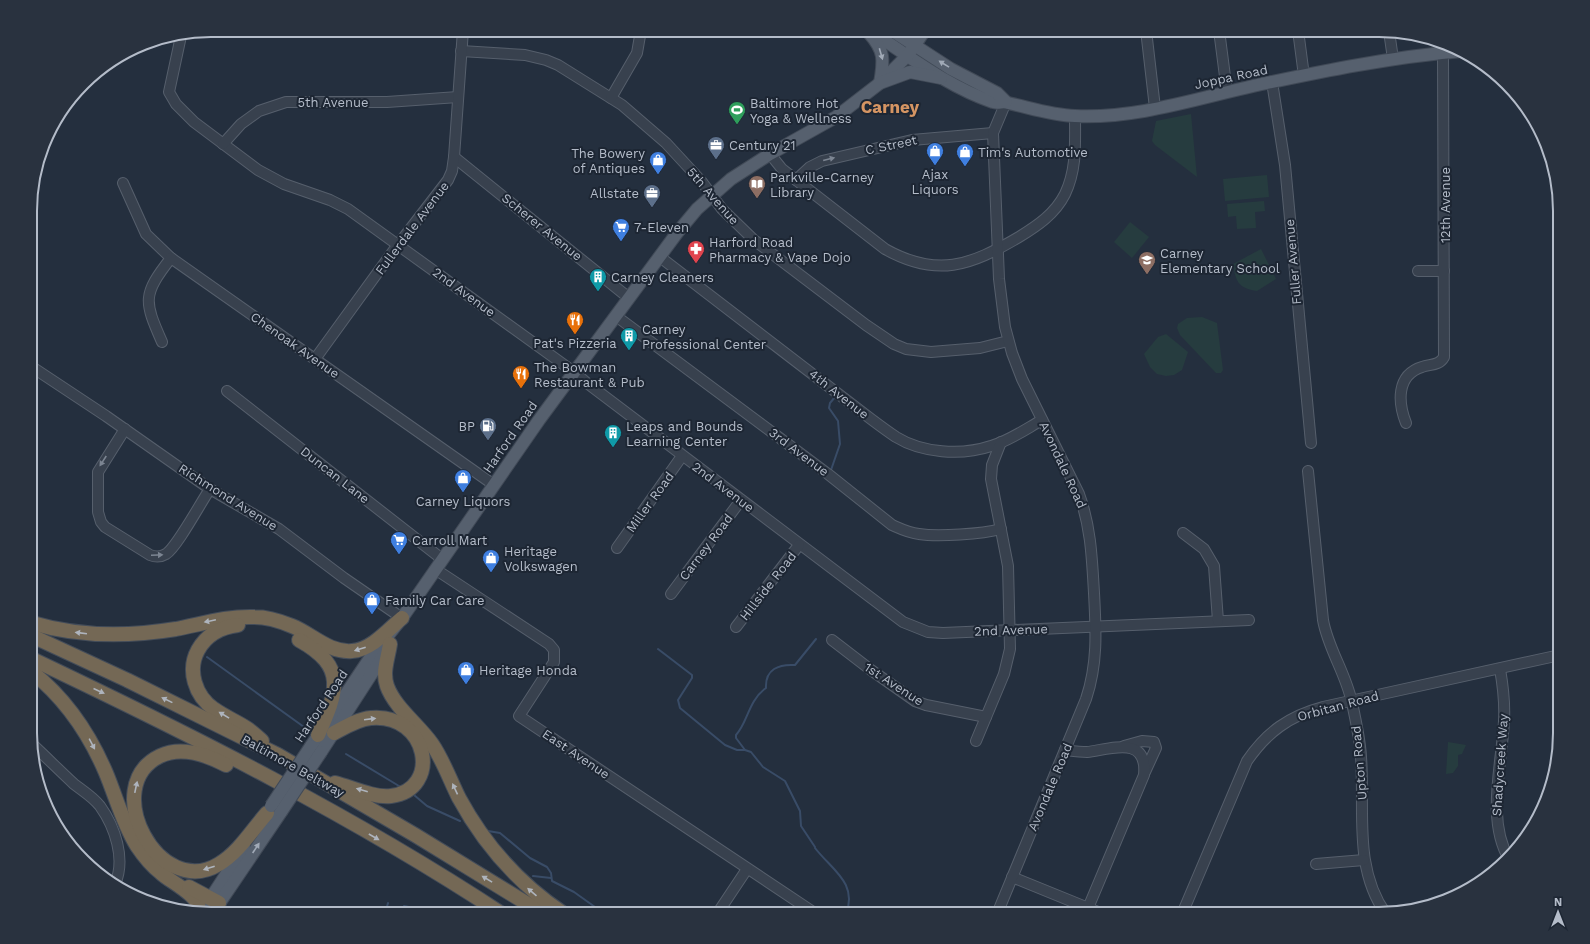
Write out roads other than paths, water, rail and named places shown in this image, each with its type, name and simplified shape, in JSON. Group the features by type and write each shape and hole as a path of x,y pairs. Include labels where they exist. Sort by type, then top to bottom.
{"highway":[{"path":"37,624 57,630 82,633 122,634 177,628 229,618 255,617 292,626 334,649 354,651 369,646 402,618"},
{"path":"278,755 248,729 213,709 196,688 193,675 196,655 207,638 228,626 251,625 275,630 300,640 323,656 332,671 334,688 332,703 314,741"},
{"name":"Baltimore Beltway","path":"37,638 127,680 278,755 415,835 533,907"},
{"path":"390,644 385,669 387,686 393,697 433,745 468,815 486,842 510,871 539,897 554,907"},
{"name":"Baltimore Beltway","path":"37,661 119,700 267,777 349,823 490,907"},
{"path":"37,677 63,701 82,727 106,773 133,839 161,874 193,896 198,907"},
{"path":"314,777 378,795 389,796 407,790 419,776 423,762 419,742 412,732 398,723 388,719 369,718 334,733"},
{"path":"273,810 239,846 219,864 198,871 187,870 178,868 164,860 146,839 136,814 135,788 140,775 150,762 165,754 174,752 189,753 224,764 312,812 349,823"},
{"path":"156,868 214,905"}],"main road":[{"path":"871,37 882,52 883,66 880,83"},
{"path":"883,37 912,51"},
{"path":"898,37 912,51"},
{"path":"880,83 912,51 921,37"},
{"name":"Joppa Road","path":"912,51 941,78 995,103 1006,102 1038,111 1075,116 1117,115 1272,82 1393,59 1450,52"},
{"name":"Joppa Road","path":"912,51 997,94 1006,102"},
{"path":"880,83 910,72 941,78"},
{"name":"Harford Road","path":"214,905 314,741 370,658 402,618 574,372 687,221 711,196 731,179 770,154 836,117 880,83"},
{"name":"Harford Road","path":"273,810 321,752 334,733 390,644 402,618"}],"street":[{"name":"Fullerdale Avenue","path":"315,359 398,244 448,180 452,171 454,156 462,37"},
{"path":"611,98 637,53 640,37"},
{"path":"1147,37 1155,108"},
{"path":"1220,37 1227,92"},
{"path":"1299,37 1304,76"},
{"path":"1390,37 1393,59"},
{"name":"2nd Avenue","path":"180,39 169,92 176,104 194,122 271,179 330,200 348,209 398,244 574,372 587,384 894,616 916,628 928,632 943,633 1249,620"},
{"name":"5th Avenue","path":"461,51 525,55 546,60 558,65 634,113 666,143 702,182 722,209 754,240 894,344 906,349 931,352 969,350 1008,341"},
{"name":"12th Avenue","path":"1406,423 1400,401 1401,387 1404,381 1414,370 1437,364 1444,358 1443,53"},
{"name":"Fuller Avenue","path":"1272,82 1285,165 1311,443"},
{"name":"5th Avenue","path":"223,144 241,124 259,111 286,102 387,102 458,97"},
{"name":"Avondale Road","path":"1000,907 1091,684 1095,659 1092,550 1088,523 1079,494 1022,379 1008,341 1000,295 993,133 1006,102"},
{"path":"770,154 775,162 796,180 884,249 909,260 931,265 958,265 978,259 998,250 1045,220 1061,201 1074,168 1075,116"},
{"name":"C Street","path":"796,180 810,167 822,161 898,142 922,138 993,133"},
{"name":"Scherer Avenue","path":"454,156 629,298"},
{"name":"Chenoak Avenue","path":"123,183 146,234 171,258 494,485"},
{"name":"4th Avenue","path":"660,257 896,437 926,448 959,451 976,450 1001,442 1042,420"},
{"path":"162,342 151,317 148,300 149,290 155,279 171,258"},
{"path":"1418,271 1444,271"},
{"name":"3rd Avenue","path":"616,316 828,474 892,525 904,531 920,534 980,532 1001,529"},
{"name":"Richmond Avenue","path":"37,370 125,429 210,489 279,529 344,578 402,618"},
{"name":"Duncan Lane","path":"227,391 439,564"},
{"path":"125,429 98,472 98,512 101,522 105,527 150,555 165,555 173,546 210,489"},
{"path":"976,741 1004,674 1010,649 1008,566 992,491 991,476 992,465 1001,442"},
{"name":"Miller Road","path":"617,548 682,456"},
{"name":"Upton Road","path":"1308,471 1322,620 1326,637 1348,682 1361,757 1364,860 1373,891 1382,907"},
{"name":"Carney Road","path":"671,594 741,500"},
{"path":"1184,533 1204,549 1214,566 1218,621"},
{"name":"Hillside Road","path":"736,627 799,545"},
{"name":"East Avenue","path":"439,564 549,644 554,650 554,662 519,716 805,907"},
{"name":"1st Avenue","path":"832,640 915,700 926,705 986,718"},
{"name":"Orbitan Road","path":"1185,907 1247,761 1258,746 1276,729 1307,711 1500,669 1553,656"},
{"name":"Shadycreek Way","path":"1500,669 1504,720 1497,821 1501,845 1505,853"},
{"path":"1065,750 1080,752 1124,746 1142,741 1154,742 1156,748 1088,907"},
{"path":"1124,746 1138,752 1143,759 1145,763 1144,775"},
{"path":"37,749 93,799 104,812 118,846 118,870 116,879"},
{"path":"1316,864 1364,860"},
{"path":"722,907 747,869"},
{"path":"1012,877 1086,907"}],"waterway":[{"path":"831,470 840,444 838,421 829,408 830,403 835,397"},
{"path":"745,750 736,738 736,735 740,730 755,699 766,688 768,676 774,669 795,665 816,639"},
{"path":"658,649 692,675 692,678 678,700 680,708 725,745 737,750 751,752 763,767 785,781 800,811 801,826 815,847"},
{"path":"207,657 304,727"},
{"path":"346,754 399,786"},
{"path":"414,795 427,806 460,821"},
{"path":"488,831 500,833 530,858 547,867 551,873 552,881 574,892 595,907"},
{"path":"815,848 835,870 846,885 849,894 848,907"},
{"path":"533,876 551,878"},
{"path":"387,907 388,903"},
{"path":"404,906 409,907"}],"place":[{"name":"Baltimore Hot Yoga & Wellness","path":"737,125"},
{"name":"Century 21","path":"716,160"},
{"name":"Ajax Liquors","path":"935,166"},
{"name":"Tim's Automotive","path":"965,167"},
{"name":"The Bowery of Antiques","path":"658,175"},
{"name":"Parkville-Carney Library","path":"757,199"},
{"name":"Allstate","path":"652,208"},
{"name":"7-Eleven","path":"621,242"},
{"name":"Harford Road Pharmacy & Vape Dojo","path":"696,264"},
{"name":"Carney Elementary School","path":"1147,275"},
{"name":"Carney Cleaners","path":"598,292"},
{"name":"Pat's Pizzeria","path":"575,335"},
{"name":"Carney Professional Center","path":"629,351"},
{"name":"The Bowman Restaurant & Pub","path":"521,389"},
{"name":"BP","path":"488,441"},
{"name":"Leaps and Bounds Learning Center","path":"613,448"},
{"name":"Carney Liquors","path":"463,493"},
{"name":"Carroll Mart","path":"399,555"},
{"name":"Heritage Volkswagen","path":"491,573"},
{"name":"Family Car Care","path":"372,615"},
{"name":"Heritage Honda","path":"466,685"}],"district":[{"name":"Carney","path":"890,107"}]}
